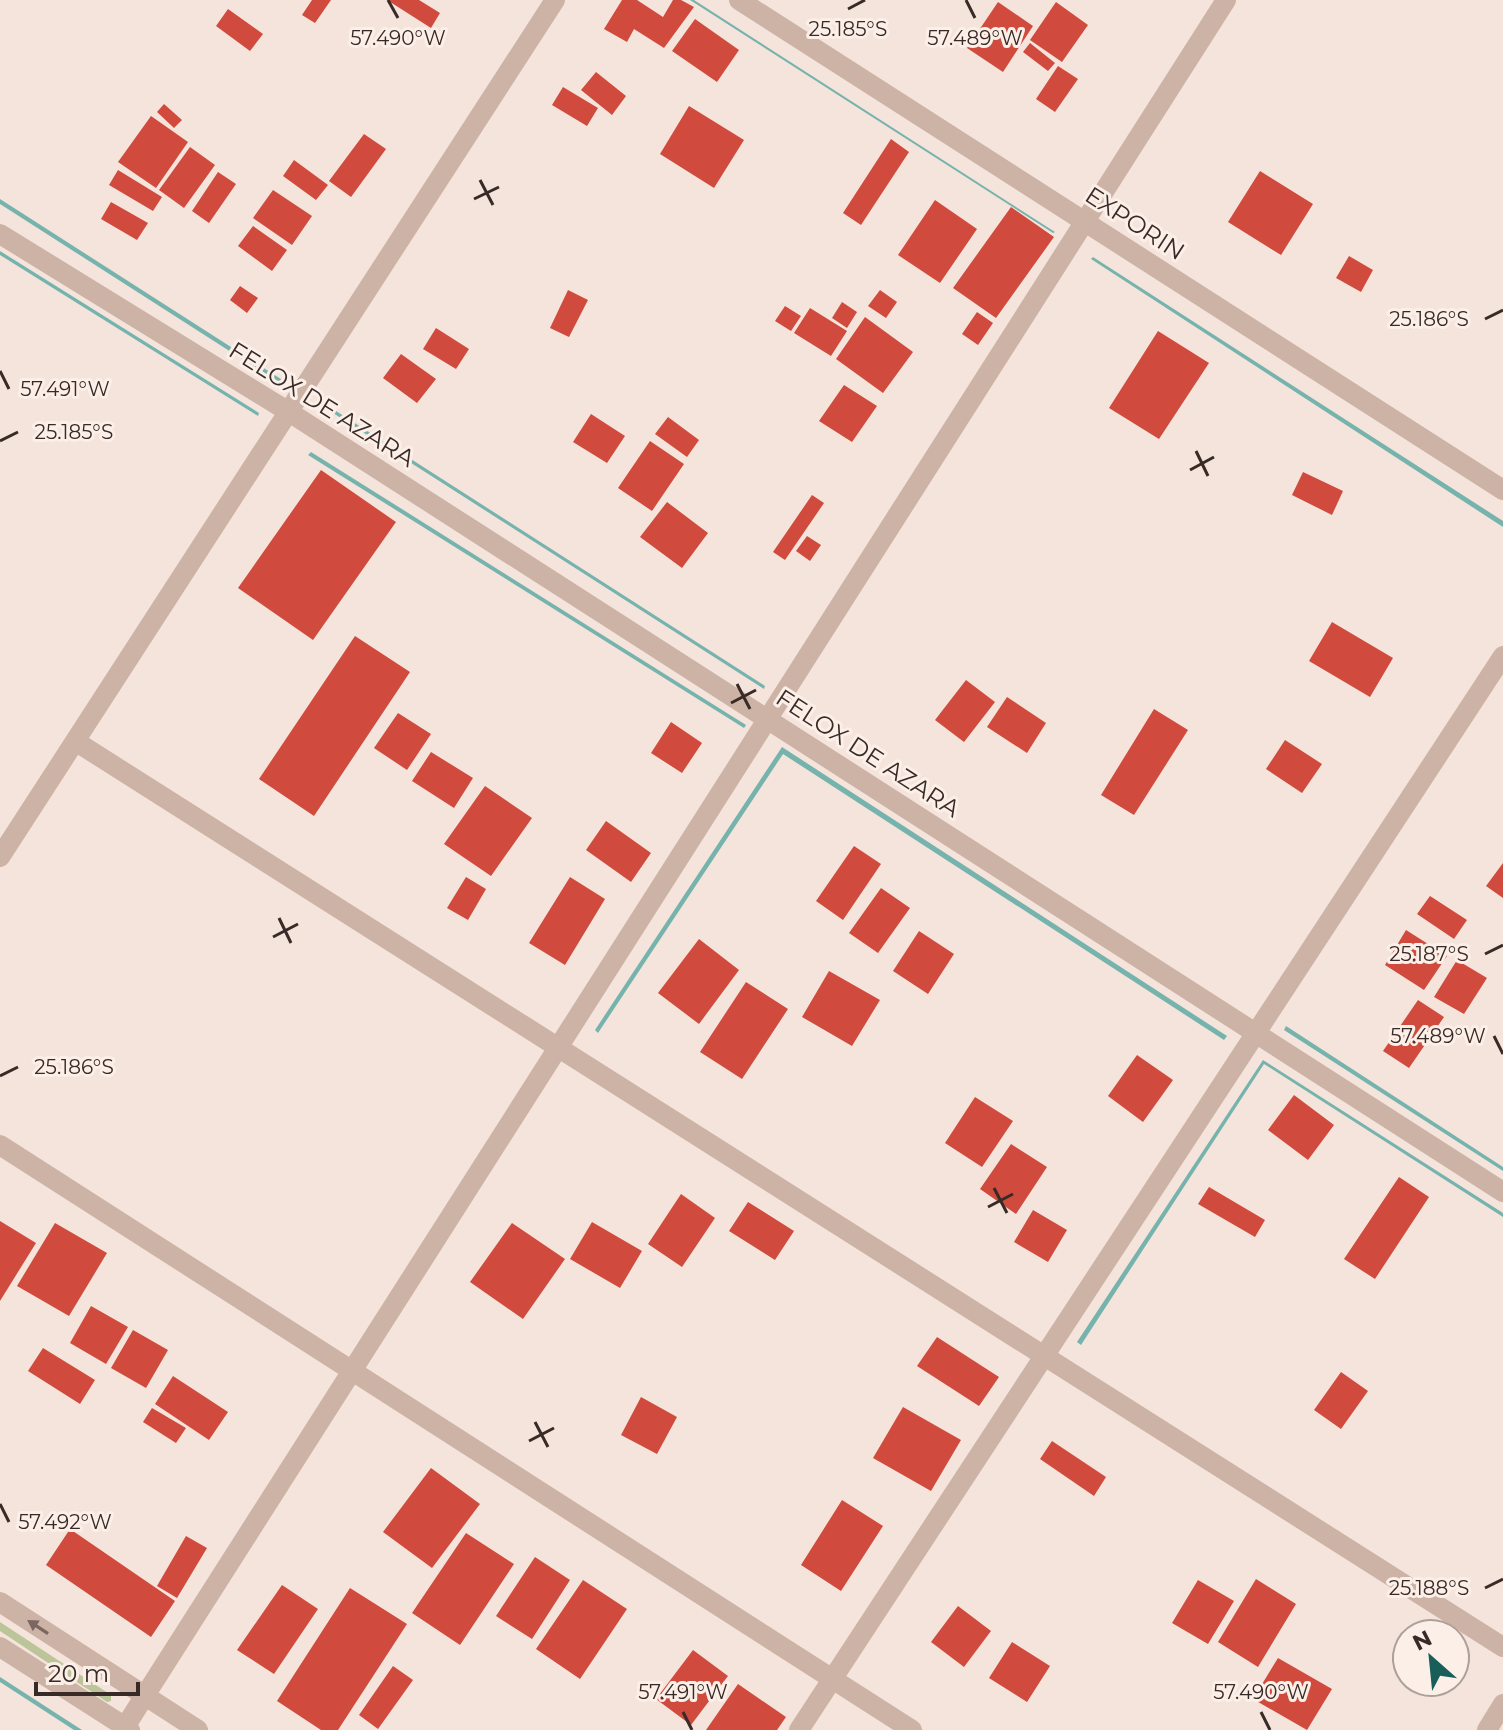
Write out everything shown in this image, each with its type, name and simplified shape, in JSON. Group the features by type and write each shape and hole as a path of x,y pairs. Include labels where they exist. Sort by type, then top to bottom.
{"street":[{"path":"0,857 555,0"},
{"name":"EXPORIN","path":"739,0 1503,490"},
{"path":"0,1647 126,1729 351,1370 1226,0"},
{"name":"FELOX DE AZARA","path":"0,234 289,412 1503,1192"},
{"path":"799,1730 1503,656"},
{"path":"75,741 1503,1647"},
{"path":"0,1145 912,1730"},
{"path":"0,1602 198,1730"},
{"path":"1487,1730 1503,1704"}],"green space":[{"path":"0,1622 111,1695 111,1701 107,1702 0,1631"}],"water":[{"path":"690,0 694,0 1055,232 1053,233"},
{"path":"0,199 284,381 281,384 0,204"},
{"path":"0,251 259,413 258,416 0,255"},
{"path":"1093,257 1503,521 1503,527 1091,259"},
{"path":"322,402 765,686 764,689 319,404"},
{"path":"311,452 746,725 744,728 308,455"},
{"path":"782,747 1227,1036 1224,1040 783,754 598,1033 595,1030"},
{"path":"1286,1026 1503,1167 1503,1171 1284,1030"},
{"path":"1263,1060 1503,1213 1503,1217 1264,1064 1081,1345 1077,1342"},
{"path":"0,1677 82,1730 74,1730 0,1682"}],"building":[{"path":"312,0 331,0 315,23 302,15"},
{"path":"387,0 419,0 440,13 431,28"},
{"path":"622,0 637,0 663,17 673,0 681,0 694,7 664,48 634,29 627,42 604,29"},
{"path":"998,2 1033,26 1003,72 967,48"},
{"path":"1056,2 1088,25 1062,62 1030,40"},
{"path":"228,9 263,34 250,51 216,26"},
{"path":"695,19 739,50 717,82 672,51"},
{"path":"1030,43 1055,63 1048,71 1023,52"},
{"path":"1058,66 1078,79 1055,112 1036,99"},
{"path":"596,72 626,96 612,115 581,90"},
{"path":"563,87 598,108 587,126 552,105"},
{"path":"164,104 182,120 174,128 157,112"},
{"path":"689,106 744,140 714,188 660,154"},
{"path":"151,116 188,142 156,188 118,162"},
{"path":"364,134 386,149 351,197 329,181"},
{"path":"891,139 909,152 861,225 843,213"},
{"path":"190,147 215,165 184,208 159,190"},
{"path":"294,160 328,185 316,200 283,176"},
{"path":"118,170 162,197 153,211 109,185"},
{"path":"1260,171 1313,204 1281,255 1228,222"},
{"path":"218,172 236,184 209,223 192,211"},
{"path":"273,190 312,216 292,245 253,218"},
{"path":"935,200 977,229 940,283 898,255"},
{"path":"111,202 148,223 137,240 101,219"},
{"path":"1011,207 1054,237 996,318 953,288"},
{"path":"253,226 287,250 272,271 238,246"},
{"path":"1349,256 1373,270 1361,292 1336,278"},
{"path":"240,286 258,298 247,313 230,300"},
{"path":"568,290 588,300 569,337 550,328"},
{"path":"880,290 897,302 886,318 868,306"},
{"path":"842,302 857,312 847,328 832,318"},
{"path":"785,306 801,316 791,331 775,321"},
{"path":"810,308 847,331 831,356 794,333"},
{"path":"977,312 993,323 978,345 962,334"},
{"path":"865,317 913,352 883,393 836,359"},
{"path":"436,328 469,349 456,369 423,349"},
{"path":"1158,331 1209,363 1159,439 1109,408"},
{"path":"401,354 436,379 417,403 383,378"},
{"path":"844,385 877,406 852,442 819,421"},
{"path":"591,414 625,436 607,463 573,442"},
{"path":"668,417 699,440 687,457 655,434"},
{"path":"650,441 684,464 652,511 618,488"},
{"path":"321,470 396,522 313,640 238,588"},
{"path":"1303,472 1343,491 1332,515 1292,495"},
{"path":"812,495 824,503 785,560 773,552"},
{"path":"667,502 708,533 682,568 640,537"},
{"path":"807,536 821,545 810,561 796,551"},
{"path":"1332,622 1393,658 1370,697 1309,661"},
{"path":"355,636 410,672 314,816 259,779"},
{"path":"966,680 995,702 964,742 935,720"},
{"path":"1007,697 1046,723 1027,753 987,727"},
{"path":"1154,709 1188,730 1134,815 1101,795"},
{"path":"398,713 431,734 407,770 374,748"},
{"path":"671,722 702,743 682,773 651,753"},
{"path":"1285,740 1322,764 1302,793 1266,769"},
{"path":"431,752 473,778 454,808 412,781"},
{"path":"485,786 532,818 491,876 444,844"},
{"path":"606,821 651,853 631,882 586,850"},
{"path":"854,846 881,864 843,920 816,901"},
{"path":"1503,863 1503,898 1486,886"},
{"path":"466,877 486,889 468,920 447,908"},
{"path":"570,877 605,899 565,965 529,943"},
{"path":"881,888 910,908 878,953 849,933"},
{"path":"1430,896 1467,920 1454,939 1417,914"},
{"path":"1406,930 1447,956 1424,990 1385,965"},
{"path":"919,931 954,954 928,994 893,971"},
{"path":"699,939 739,970 699,1024 658,993"},
{"path":"1457,960 1487,978 1464,1014 1434,997"},
{"path":"829,971 880,1000 852,1046 802,1017"},
{"path":"746,982 788,1009 742,1079 700,1052"},
{"path":"1418,1000 1444,1017 1409,1068 1383,1051"},
{"path":"1137,1055 1173,1080 1143,1122 1108,1096"},
{"path":"1294,1095 1334,1125 1308,1160 1268,1130"},
{"path":"975,1097 1013,1121 982,1167 945,1143"},
{"path":"1011,1144 1047,1167 1016,1214 980,1189"},
{"path":"1399,1177 1429,1197 1375,1279 1344,1259"},
{"path":"1209,1187 1265,1220 1255,1237 1198,1204"},
{"path":"681,1194 715,1218 682,1267 648,1244"},
{"path":"748,1202 794,1231 775,1260 729,1231"},
{"path":"1033,1210 1067,1230 1048,1262 1014,1242"},
{"path":"0,1221 36,1243 0,1301"},
{"path":"592,1222 642,1251 620,1288 570,1259"},
{"path":"55,1223 107,1253 69,1316 17,1286"},
{"path":"512,1223 565,1259 523,1319 470,1282"},
{"path":"91,1306 128,1327 106,1364 70,1343"},
{"path":"133,1330 168,1350 146,1388 111,1368"},
{"path":"937,1337 999,1377 979,1406 917,1366"},
{"path":"43,1348 95,1380 80,1404 28,1371"},
{"path":"1341,1372 1368,1391 1341,1429 1314,1410"},
{"path":"173,1376 228,1412 209,1440 155,1404"},
{"path":"641,1397 677,1417 657,1454 621,1435"},
{"path":"903,1407 961,1440 931,1491 873,1458"},
{"path":"152,1408 186,1428 176,1443 143,1422"},
{"path":"1052,1441 1106,1477 1094,1496 1040,1459"},
{"path":"431,1468 480,1504 432,1568 383,1532"},
{"path":"842,1500 883,1526 841,1591 801,1565"},
{"path":"70,1529 175,1601 151,1637 46,1565"},
{"path":"466,1533 514,1564 460,1645 412,1613"},
{"path":"186,1536 207,1548 177,1598 157,1586"},
{"path":"535,1557 570,1580 532,1639 496,1616"},
{"path":"1256,1579 1296,1604 1258,1667 1218,1642"},
{"path":"583,1580 627,1609 580,1679 536,1649"},
{"path":"1198,1580 1234,1601 1208,1644 1172,1623"},
{"path":"282,1585 318,1609 274,1674 237,1650"},
{"path":"350,1588 407,1624 338,1730 321,1730 277,1701"},
{"path":"958,1606 991,1631 964,1667 931,1642"},
{"path":"1012,1642 1050,1666 1027,1702 989,1678"},
{"path":"693,1650 728,1676 691,1725 656,1699"},
{"path":"1278,1658 1332,1689 1307,1730 1253,1699"},
{"path":"393,1666 413,1680 378,1729 359,1715"},
{"path":"738,1684 786,1717 777,1730 706,1730"}]}
